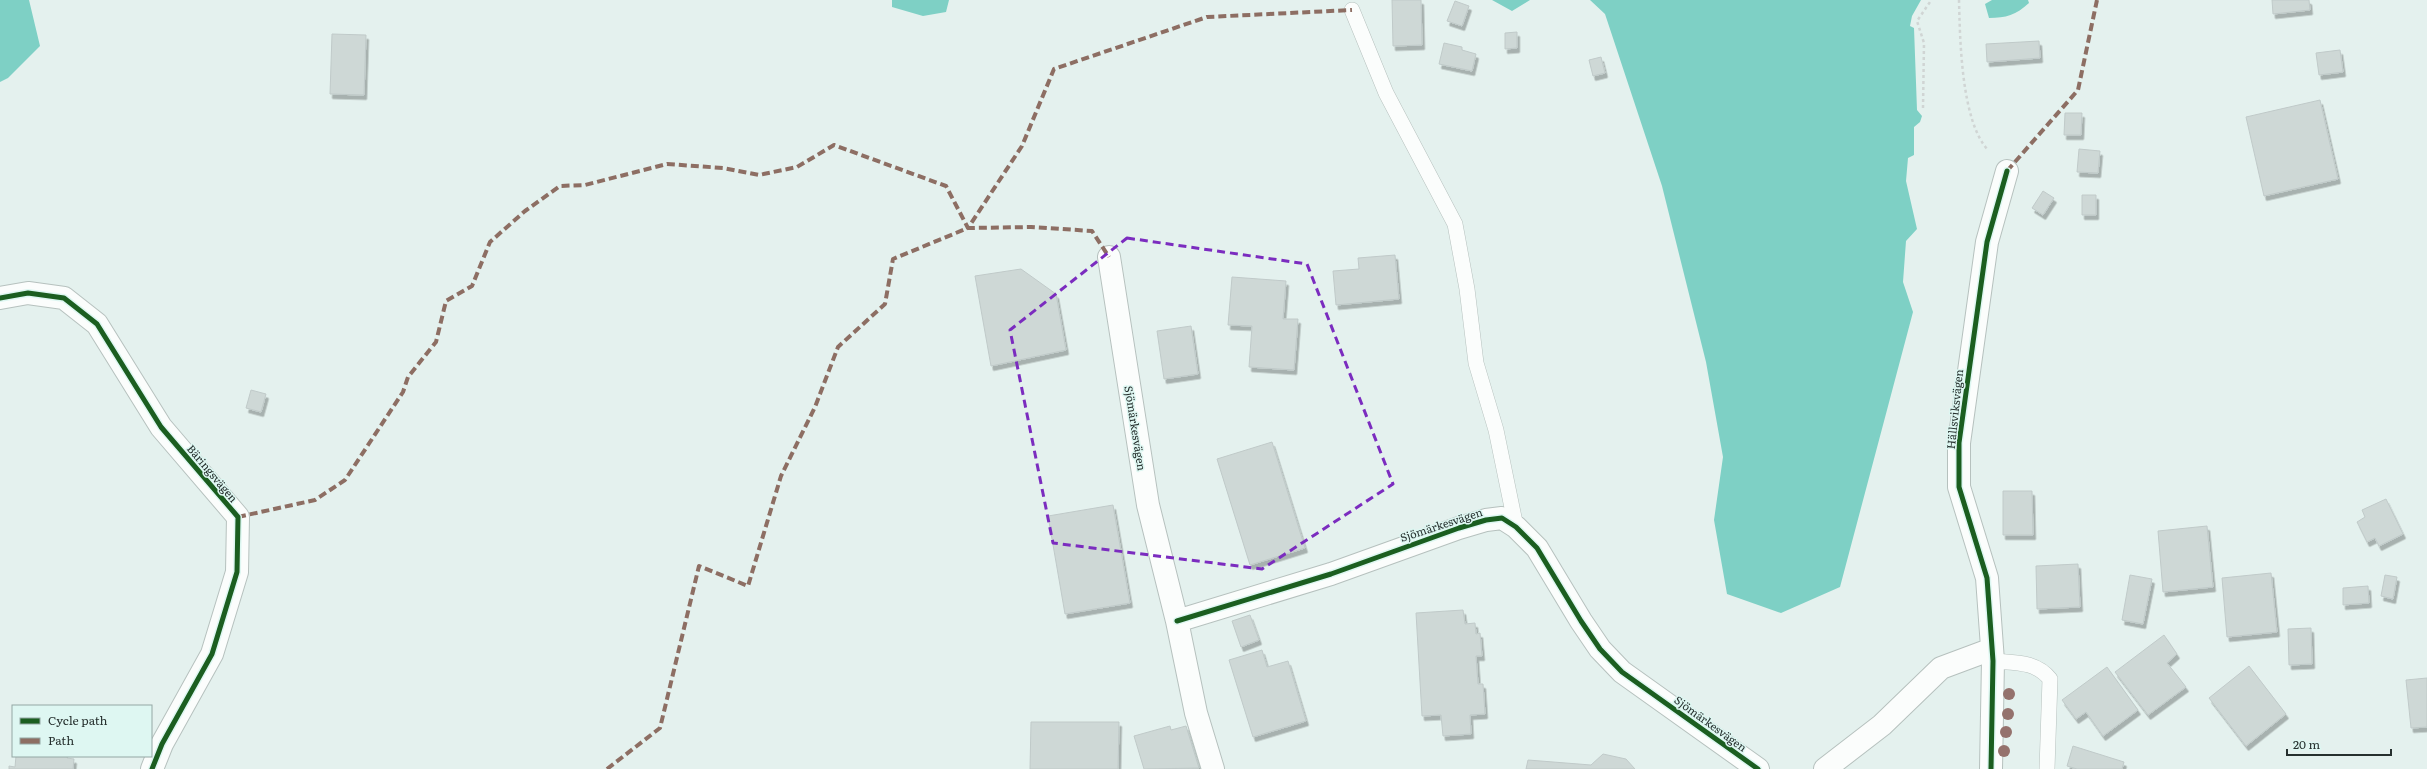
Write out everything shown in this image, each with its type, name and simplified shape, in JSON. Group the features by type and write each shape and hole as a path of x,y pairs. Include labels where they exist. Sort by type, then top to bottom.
{"street":[{"name":"Hällsviksvägen","path":"1991,769 1992,655 1987,578 1959,487 1959,442 1987,242 2007,171"},
{"name":"Sjömärkesvägen","path":"1109,257 1148,505 1177,621 1196,714 1213,769"},
{"name":"Bäringsvägen","path":"0,298 28,293 64,298 97,324 160,427 238,518 237,572 212,654 162,744 152,769"},
{"name":"Sjömärkesvägen","path":"1177,621 1331,574 1486,520 1502,518 1516,527 1537,548 1581,621 1600,649 1622,672 1758,769"},
{"path":"1825,769 1882,725 1941,668 1992,655"}],"lane":[{"path":"1352,10 1386,93 1455,224 1467,289 1476,363 1496,430 1516,527"},
{"path":"1992,655 2043,669 2050,679 2047,769"}],"path":[{"path":"1959,0 1960,38 1967,99 1978,140 2007,171"},
{"path":"1923,108 1924,43 1917,21 1930,2"}],"highlighted area":[{"path":"1127,238 1307,264 1393,484 1262,569 1053,543 1010,330"}],"water":[{"path":"0,0 29,0 40,46 8,78 0,82"},
{"path":"892,0 949,0 946,12 923,16 892,7"},
{"path":"1492,0 1530,0 1512,11"},
{"path":"1590,0 1921,0 1912,16 1910,26 1914,28 1917,110 1922,116 1920,122 1914,127 1914,155 1908,158 1906,181 1917,229 1906,241 1903,282 1913,312 1840,587 1781,613 1727,594 1714,520 1723,457 1706,362 1662,186 1605,14"},
{"path":"1992,0 2028,0 2029,3 2010,15 1989,18 1985,4"}],"building":[{"path":"1392,0 1421,0 1422,45 1393,46"},
{"path":"2272,0 2309,0 2310,10 2273,14"},
{"path":"1455,1 1469,6 1462,26 1447,21"},
{"path":"1517,32 1517,48 1505,49 1505,33"},
{"path":"332,34 366,35 364,95 330,94"},
{"path":"2039,41 2040,58 1987,62 1986,44"},
{"path":"1444,43 1462,47 1462,50 1476,54 1472,71 1439,64"},
{"path":"2340,50 2343,72 2319,75 2316,53"},
{"path":"1601,57 1605,73 1593,76 1589,60"},
{"path":"2320,100 2338,179 2264,196 2246,117"},
{"path":"2065,113 2082,113 2081,135 2064,135"},
{"path":"2079,149 2100,151 2098,173 2077,172"},
{"path":"2043,191 2054,198 2043,215 2032,208"},
{"path":"2082,195 2096,195 2096,215 2082,215"},
{"path":"1395,255 1399,299 1336,305 1333,271 1359,269 1358,258"},
{"path":"1021,269 1056,294 1066,350 991,366 975,276"},
{"path":"1232,277 1286,281 1283,319 1298,319 1294,370 1249,367 1252,326 1228,325"},
{"path":"1191,326 1198,374 1164,379 1157,331"},
{"path":"251,390 266,394 261,412 246,408"},
{"path":"1272,442 1305,548 1250,565 1217,459"},
{"path":"2003,491 2032,491 2033,535 2003,535"},
{"path":"2386,499 2403,534 2379,546 2375,538 2367,542 2357,522 2365,517 2362,510"},
{"path":"1113,505 1130,603 1065,614 1048,516"},
{"path":"2207,526 2213,587 2163,592 2158,531"},
{"path":"2078,564 2080,607 2037,609 2036,566"},
{"path":"2271,573 2277,632 2227,637 2222,578"},
{"path":"2130,575 2152,579 2143,624 2122,620"},
{"path":"2385,575 2397,577 2393,599 2381,596"},
{"path":"2368,586 2369,603 2343,605 2343,588"},
{"path":"1463,610 1465,624 1475,623 1476,634 1480,633 1482,656 1476,656 1478,684 1483,684 1485,714 1470,715 1471,734 1443,736 1441,715 1422,716 1416,613"},
{"path":"1250,615 1259,640 1241,647 1232,621"},
{"path":"2311,628 2312,664 2289,665 2288,629"},
{"path":"2164,635 2177,654 2167,663 2186,687 2148,715 2115,672"},
{"path":"1262,650 1267,667 1288,661 1306,721 1253,737 1229,660"},
{"path":"2249,666 2286,714 2246,746 2209,698"},
{"path":"2107,667 2138,710 2103,736 2086,712 2076,719 2062,700"},
{"path":"2427,678 2427,727 2411,728 2406,680"},
{"path":"1031,722 1119,722 1118,769 1030,769"},
{"path":"1170,726 1171,730 1186,726 1199,768 1144,769 1134,736"},
{"path":"2073,746 2124,762 2122,769 2077,769 2067,766"},
{"path":"1603,754 1626,759 1635,769 1526,769 1528,760 1591,765"},
{"path":"16,757 68,757 74,759 73,769 9,769 9,766 15,767"}],"marked path":[{"path":"2007,171 2078,90 2097,0"},
{"path":"238,517 315,500 345,480 403,392 408,377 436,342 446,301 472,286 490,242 525,211 560,186 585,185 667,164 723,168 759,175 797,167 834,145 946,186 968,228 1022,146 1054,69 1207,17 1352,10"},
{"path":"607,769 660,728 699,566 748,586 781,476 815,407 838,347 885,304 893,259 968,228 1031,227 1092,231 1109,257"}],"cycle path":[{"path":"1991,769 1993,661 1987,578 1959,487 1959,443 1987,242 2007,171"},
{"path":"0,298 28,293 64,298 97,324 161,427 238,517 237,572 212,654 162,744 152,769"},
{"path":"1177,621 1331,574 1459,528 1486,520 1502,518 1516,527 1537,548 1581,621 1600,649 1622,672 1758,769"}]}
